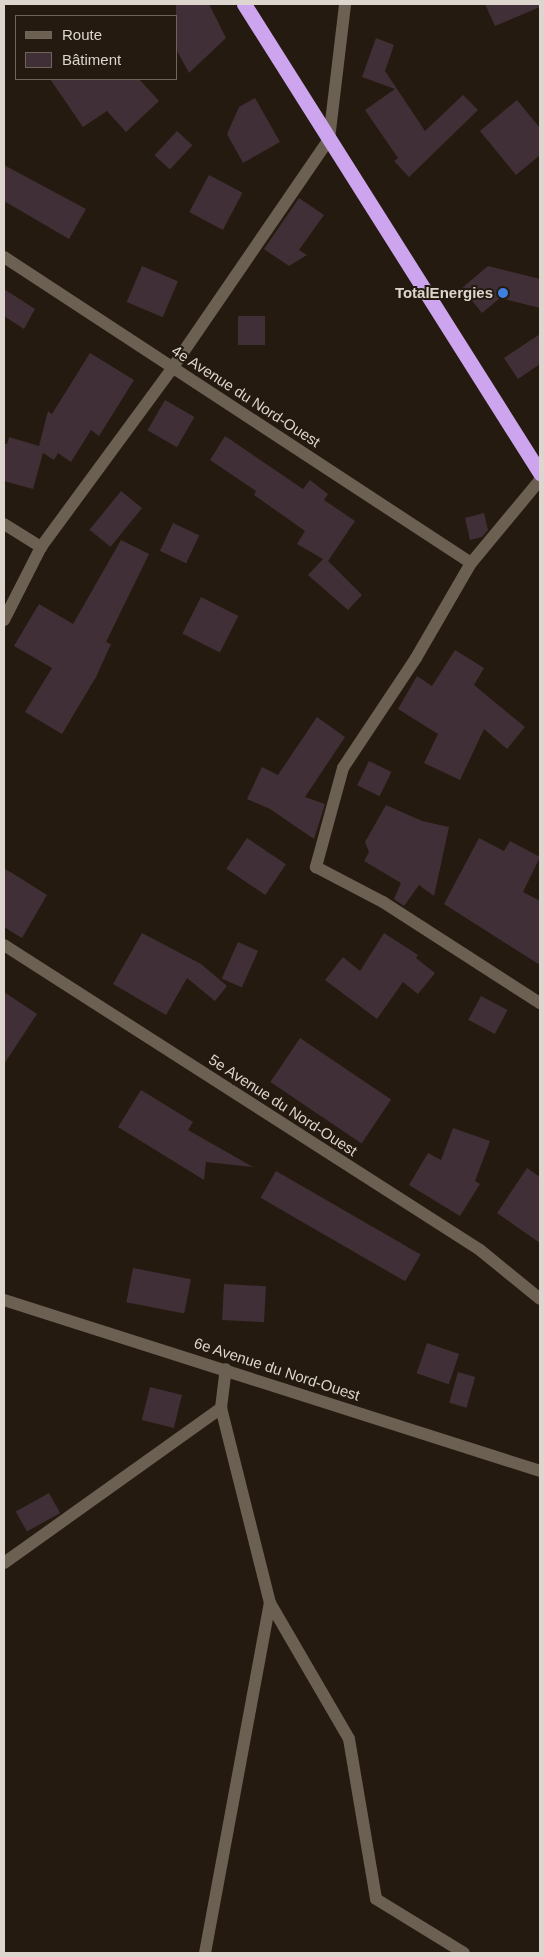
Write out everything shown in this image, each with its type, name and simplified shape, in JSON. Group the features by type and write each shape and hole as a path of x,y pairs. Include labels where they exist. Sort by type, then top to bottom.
{"highway":[{"path":"244,4 540,473"}],"street":[{"path":"4,620 41,547 173,367 329,139 345,4"},
{"name":"4e Avenue du Nord-Ouest","path":"4,257 471,563"},
{"path":"540,480 471,563 416,658 343,768 316,867 384,902 540,1003"},
{"path":"4,524 41,547"},
{"name":"5e Avenue du Nord-Ouest","path":"4,945 480,1250 540,1299"},
{"name":"6e Avenue du Nord-Ouest","path":"4,1300 226,1369 540,1471"},
{"path":"226,1369 220,1408 270,1603 349,1739 376,1899 464,1953"},
{"path":"4,1564 220,1408"},
{"path":"205,1953 270,1603"}],"building":[{"path":"176,4 209,4 226,38 189,73 178,53 178,15 176,15"},
{"path":"485,4 540,4 540,7 495,26"},
{"path":"376,38 394,45 385,71 425,131 463,95 478,110 409,177 394,161 398,158 365,110 395,89 362,77"},
{"path":"51,80 140,80 159,101 126,132 107,111 83,127"},
{"path":"255,98 280,142 243,163 227,134 239,107"},
{"path":"517,100 540,128 540,155 516,175 480,131"},
{"path":"177,131 192,145 170,169 154,155"},
{"path":"4,165 86,209 69,239 4,201"},
{"path":"209,175 243,193 223,230 189,212"},
{"path":"299,198 324,215 299,250 307,255 289,266 264,249"},
{"path":"142,266 178,281 163,317 127,302"},
{"name":"TotalEnergies","path":"488,266 540,279 540,308 500,298 482,313 462,288"},
{"path":"4,289 35,309 24,329 4,316"},
{"path":"238,316 265,316 265,345 238,345"},
{"path":"540,334 540,364 518,379 504,358"},
{"path":"90,353 134,380 99,436 91,430 71,462 58,453 54,460 43,453 33,489 4,481 4,444 7,444 9,437 39,446 48,411 52,414"},
{"path":"165,400 194,417 177,447 148,430"},
{"path":"225,436 303,489 310,480 328,494 324,500 355,521 328,561 362,595 348,610 308,575 323,559 297,544 305,531 254,495 256,491 210,460"},
{"path":"121,491 142,508 111,547 90,530"},
{"path":"484,513 488,530 482,537 470,540 465,518"},
{"path":"173,523 199,535 186,563 160,551"},
{"path":"121,540 149,554 106,642 111,644 96,677 62,734 25,712 52,668 14,646 39,604 73,624"},
{"path":"201,597 238,616 220,653 182,634"},
{"path":"455,650 484,668 474,685 525,727 507,749 484,729 460,780 424,763 438,734 398,709 417,676 432,686"},
{"path":"317,717 345,737 305,797 325,804 314,839 270,809 247,799 262,767 278,775"},
{"path":"369,761 391,772 380,796 357,785"},
{"path":"386,805 422,821 449,827 434,896 419,885 404,906 394,899 401,883 364,861 369,852 365,842"},
{"path":"247,838 286,864 265,895 226,869"},
{"path":"479,838 504,851 510,841 540,857 523,892 540,901 540,965 444,904"},
{"path":"4,868 47,895 22,938 4,927"},
{"path":"142,933 201,964 227,986 215,1001 187,978 166,1015 113,984"},
{"path":"384,933 418,955 416,958 435,973 418,994 403,982 377,1019 325,980 343,957 360,971"},
{"path":"238,942 258,951 242,987 222,979"},
{"path":"4,992 37,1014 4,1064"},
{"path":"481,996 507,1010 495,1034 468,1020"},
{"path":"300,1038 391,1100 362,1143 270,1082"},
{"path":"141,1090 193,1122 188,1130 253,1167 206,1162 204,1180 118,1127"},
{"path":"453,1128 490,1141 475,1181 480,1184 460,1216 409,1185 428,1153 441,1160"},
{"path":"527,1168 540,1177 540,1243 497,1213"},
{"path":"276,1171 421,1254 405,1281 260,1198"},
{"path":"133,1268 191,1279 184,1314 126,1302"},
{"path":"224,1284 266,1286 264,1322 222,1320"},
{"path":"427,1343 459,1354 449,1384 417,1373"},
{"path":"458,1372 475,1377 466,1408 449,1403"},
{"path":"150,1387 182,1395 174,1428 142,1420"},
{"path":"49,1493 60,1513 27,1532 16,1511"}],"place":[{"name":"TotalEnergies","path":"503,293"}]}
